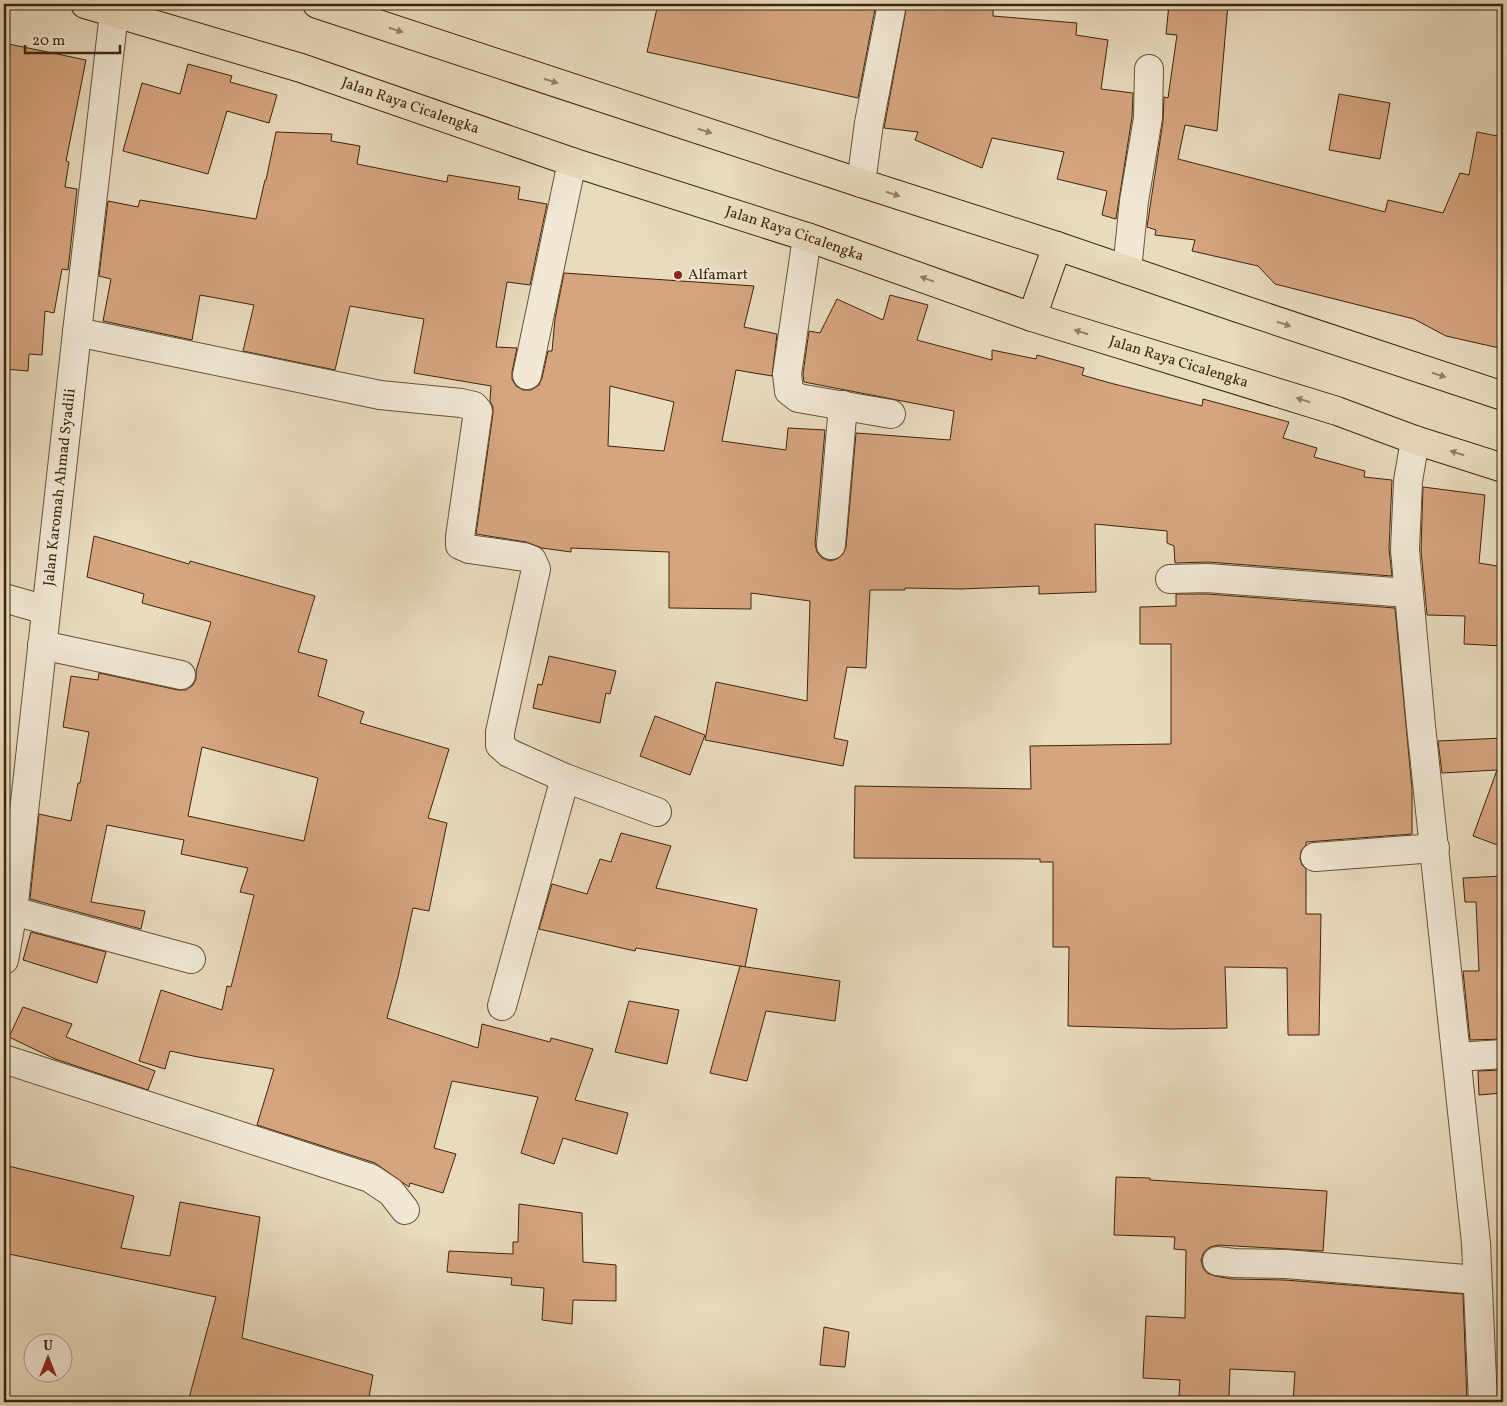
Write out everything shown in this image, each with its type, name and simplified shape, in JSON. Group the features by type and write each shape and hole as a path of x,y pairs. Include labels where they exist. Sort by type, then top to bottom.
{"highway":[{"name":"Jalan Raya Cicalengka","path":"85,4 301,68 572,162 807,237 1032,317 1337,411 1415,440 1503,468"},
{"path":"317,4 367,12 860,184 1058,246 1503,396"},
{"path":"1032,317 1058,246"}],"street":[{"path":"860,184 892,4"},
{"name":"Jalan Karomah Ahmad Syadili","path":"4,959 12,911 11,853 42,645 114,13"},
{"path":"1127,270 1134,201 1148,118 1149,68"},
{"path":"527,375 572,162"},
{"path":"807,237 787,374 789,391 798,398 891,414"},
{"path":"77,332 380,395 474,406 478,411 460,544 469,549 524,557 532,560 536,569 500,732 500,745 509,753 564,778 657,812"},
{"path":"831,545 843,405"},
{"path":"1415,440 1408,481 1405,525 1408,593 1476,1243 1483,1402"},
{"path":"1170,579 1207,578 1408,593"},
{"path":"4,598 46,610"},
{"path":"42,645 180,675"},
{"path":"502,1006 564,778"},
{"path":"1314,857 1435,848"},
{"path":"12,911 191,959"},
{"path":"1457,1057 1503,1054"},
{"path":"4,1059 370,1178 391,1192 406,1210"},
{"path":"1216,1261 1286,1264 1477,1280"}],"building":[{"path":"658,4 876,4 858,98 647,52"},
{"path":"907,4 993,4 993,16 1077,23 1076,35 1108,40 1101,89 1133,93 1132,117 1116,219 1102,215 1107,191 1057,179 1064,152 992,138 982,168 915,140 918,132 884,128"},
{"path":"1169,4 1228,4 1217,131 1185,125 1178,159 1385,212 1388,200 1443,213 1460,173 1469,175 1477,132 1503,137 1503,331 1499,348 1446,336 1414,319 1275,284 1258,266 1192,251 1195,240 1155,235 1156,230 1147,227 1163,121 1164,97 1168,98 1177,35 1166,34"},
{"path":"4,43 86,60 66,161 69,162 65,187 77,189 68,270 62,269 54,313 45,311 42,355 29,354 28,371 4,369"},
{"path":"188,64 232,76 230,82 277,95 269,123 227,111 208,174 123,151 142,83 180,94"},
{"path":"1339,94 1390,103 1380,159 1329,150"},
{"path":"276,132 332,134 331,141 360,146 357,164 447,182 448,175 520,187 518,199 547,204 530,285 507,282 496,347 517,348 512,379 516,386 523,390 531,390 539,385 548,351 552,351 555,319 564,273 754,286 744,327 777,334 772,376 736,370 722,441 786,450 788,428 825,430 815,544 817,552 822,558 830,561 837,559 843,554 846,547 856,433 950,440 954,411 804,382 803,374 809,331 820,333 837,299 883,320 890,295 928,305 917,340 992,360 992,350 1036,359 1037,355 1084,368 1082,375 1110,383 1202,406 1203,399 1289,422 1283,438 1317,448 1314,457 1365,471 1364,477 1392,480 1389,549 1392,576 1208,562 1175,563 1174,546 1167,543 1167,531 1095,524 1096,592 1039,594 1039,586 870,590 866,668 847,667 834,738 848,741 843,766 705,740 716,682 807,701 810,601 751,593 751,609 669,608 669,552 571,548 571,552 476,534 493,413 490,401 491,386 414,373 424,319 350,306 335,370 243,351 254,305 200,295 192,340 103,321 111,279 99,276 108,201 138,207 140,200 256,219","holes":["610,386 674,402 664,451 608,446"]},
{"path":"1423,487 1485,495 1479,563 1503,567 1503,646 1464,644 1465,616 1427,615 1421,550"},
{"path":"94,536 189,564 190,561 315,596 298,652 327,660 318,696 364,712 360,723 449,749 428,818 447,823 429,911 413,908 387,1018 478,1048 482,1024 550,1042 551,1038 593,1049 575,1100 628,1113 617,1154 563,1138 554,1164 521,1153 538,1097 452,1081 434,1148 456,1154 443,1193 410,1183 409,1187 375,1163 257,1125 274,1069 170,1051 165,1069 139,1061 161,990 222,1010 227,986 231,987 254,895 240,892 248,868 181,854 184,840 107,825 91,902 145,911 141,929 30,899 39,814 71,821 78,783 80,783 89,732 63,727 71,676 98,680 99,673 178,690 186,690 193,685 196,679 196,671 211,622 142,603 144,594 87,577","holes":["202,747 318,778 304,841 188,816"]},
{"path":"1176,594 1207,594 1395,608 1412,789 1412,834 1306,842 1301,851 1300,859 1306,869 1306,914 1321,914 1319,1035 1288,1035 1287,968 1225,967 1227,1028 1171,1029 1068,1026 1069,947 1053,947 1053,862 1040,862 1040,859 854,858 855,786 1031,789 1030,746 1171,744 1171,644 1140,644 1140,607 1176,606"},
{"path":"549,656 616,671 610,694 606,693 600,723 533,708 538,684 542,685"},
{"path":"655,716 705,735 690,775 640,756"},
{"path":"1503,738 1503,847 1473,836 1497,770 1442,773 1438,741"},
{"path":"621,833 671,846 656,888 757,909 745,967 636,948 635,951 539,929 552,884 587,894 600,859 611,862"},
{"path":"1503,876 1503,1039 1470,1040 1463,971 1479,971 1476,902 1465,902 1463,878"},
{"path":"31,932 106,952 97,983 23,960"},
{"path":"740,966 840,981 835,1021 766,1011 747,1081 710,1073"},
{"path":"629,1001 679,1010 667,1064 615,1052"},
{"path":"23,1007 72,1024 66,1037 155,1071 148,1090 55,1059 9,1037"},
{"path":"1503,1070 1503,1093 1479,1095 1478,1071"},
{"path":"4,1165 134,1196 121,1248 170,1256 180,1202 260,1217 242,1338 373,1375 368,1402 188,1402 216,1297 4,1253"},
{"path":"1116,1177 1327,1191 1323,1251 1218,1245 1210,1247 1204,1252 1201,1260 1203,1268 1207,1273 1232,1279 1285,1280 1463,1294 1467,1402 1293,1402 1295,1372 1230,1369 1229,1397 1179,1396 1180,1380 1143,1378 1146,1316 1185,1318 1186,1250 1174,1249 1175,1237 1114,1235"},
{"path":"519,1204 582,1213 583,1262 616,1265 616,1301 573,1300 572,1324 542,1320 544,1288 511,1285 512,1278 447,1272 449,1251 513,1254 513,1242 518,1242"},
{"path":"824,1327 849,1332 845,1367 820,1365"}],"place":[{"name":"Alfamart","path":"678,275"}]}
